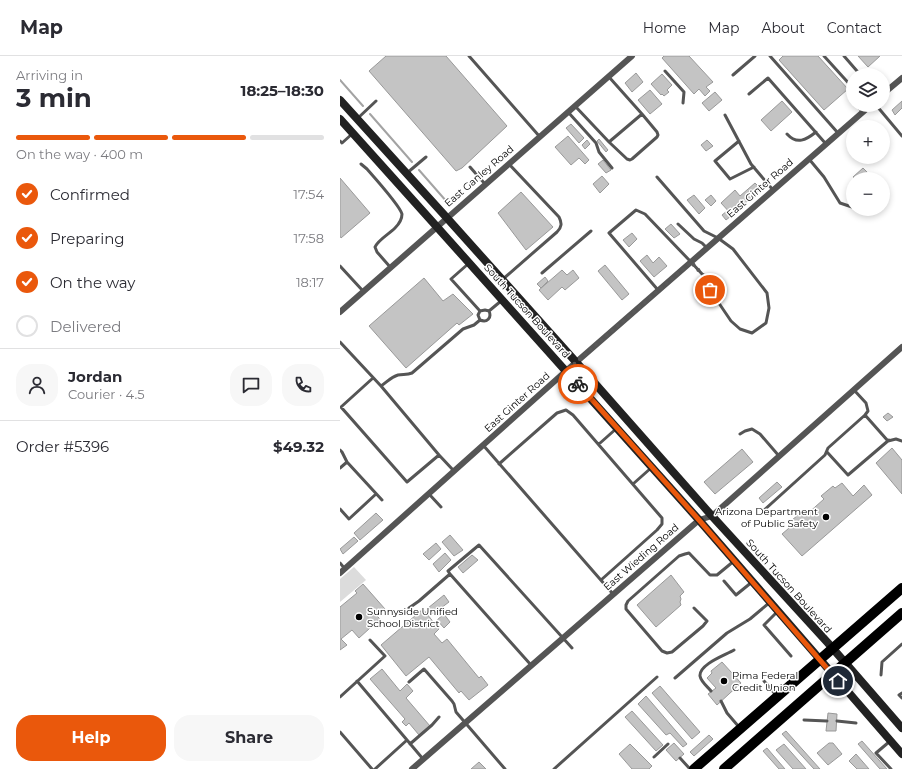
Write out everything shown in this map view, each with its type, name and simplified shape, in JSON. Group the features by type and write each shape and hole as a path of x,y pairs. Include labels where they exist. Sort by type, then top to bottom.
{"main road":[{"name":"South Tucson Boulevard","path":"340,100 901,725"},
{"name":"South Tucson Boulevard","path":"340,119 699,520 902,754"},
{"path":"694,769 902,588"},
{"path":"724,769 902,613"}],"street":[{"name":"East Ganley Road","path":"340,312 632,56"},
{"path":"890,88 902,78"},
{"name":"East Ginter Road","path":"342,571 576,362 863,112"},
{"name":"East Wieding Road","path":"412,769 699,520 712,516 902,347"}],"lane":[{"path":"469,56 540,137"},
{"path":"733,75 755,56"},
{"path":"770,56 838,133"},
{"path":"824,56 846,80"},
{"path":"844,56 855,68"},
{"path":"665,71 684,92 683,103"},
{"path":"575,106 627,159 632,159 658,135 642,114 609,77"},
{"path":"749,94 768,78 826,144"},
{"path":"357,119 376,101"},
{"path":"568,112 596,143 599,152 612,168"},
{"path":"882,112 902,136"},
{"path":"609,142 642,114"},
{"path":"725,115 754,167 773,190"},
{"path":"787,134 792,139 799,140 806,139 816,132"},
{"path":"340,141 342,143 353,133"},
{"path":"739,142 715,161 730,179 754,167"},
{"path":"407,174 426,157"},
{"path":"809,159 824,177 840,203 846,205"},
{"path":"361,164 367,169 395,203 402,214 395,228 377,243 375,248 391,268"},
{"path":"502,279 557,232 562,225 559,217 509,164"},
{"path":"470,167 485,184"},
{"path":"657,177 704,231 718,238 733,249 767,293 769,308 766,323 752,334 740,329 732,321 710,290 703,275 645,214 636,210 609,233 658,290"},
{"path":"678,224 694,239 702,243 707,248"},
{"path":"542,273 592,231"},
{"path":"470,263 451,280 480,311"},
{"path":"340,266 363,292"},
{"path":"480,311 489,311 502,299"},
{"path":"480,311 478,315 480,320"},
{"path":"381,386 391,378 412,373 462,329 474,325 480,320 486,321 489,319 489,311"},
{"path":"340,342 381,386 454,471"},
{"path":"373,378 340,407 407,482 439,455"},
{"path":"763,510 826,456 828,448 866,415 868,411 866,403 854,390"},
{"path":"499,464 557,413 566,410 573,415 599,444 662,518 662,524 657,530 601,580"},
{"path":"866,415 889,440"},
{"path":"599,444 617,428"},
{"path":"740,434 752,429 760,434 780,456"},
{"path":"827,452 848,475 889,440 896,439 902,442"},
{"path":"483,445 613,594"},
{"path":"340,450 347,462 382,500"},
{"path":"340,468 347,462"},
{"path":"633,484 652,467"},
{"path":"429,493 441,507"},
{"path":"340,509 349,519 376,494"},
{"path":"473,543 479,545 572,648"},
{"path":"479,545 448,571 531,665"},
{"path":"694,608 707,621 672,652 667,653 662,651 626,609 626,605 628,601 679,556 689,554 710,575 717,575 734,561"},
{"path":"340,563 342,571"},
{"path":"409,608 450,574"},
{"path":"724,581 736,595 752,581"},
{"path":"675,678 726,633 750,619 770,602"},
{"path":"778,612 764,625 791,656"},
{"path":"340,697 385,656 370,640"},
{"path":"881,675 882,662 902,644"},
{"path":"711,691 700,676 701,670 708,664 734,650"},
{"path":"409,682 424,669 452,701 456,712 504,769"},
{"path":"554,769 657,677"},
{"path":"764,681 778,696"},
{"path":"357,682 423,759"},
{"path":"902,693 899,695 902,698"},
{"path":"721,701 727,713 740,728"},
{"path":"410,744 439,717"},
{"path":"804,720 827,721"},
{"path":"837,721 856,724"},
{"path":"340,732 374,769 407,740"},
{"path":"890,740 876,753 891,769"},
{"path":"654,757 668,744"},
{"path":"680,758 690,769"}],"shaded area":[{"path":"354,567 366,580 340,602 340,579"}],"building":[{"path":"386,56 446,56 507,126 462,168 456,171 369,71"},
{"path":"664,56 689,56 713,82 706,87 710,91 705,96 699,89 694,94 662,58"},
{"path":"783,56 818,56 846,87 846,91 824,110 779,60"},
{"path":"858,56 880,56 868,67"},
{"path":"636,73 643,82 632,92 625,83"},
{"path":"662,74 672,85 667,90 669,92 664,96 662,94 661,95 651,84"},
{"path":"650,90 662,104 650,114 638,100"},
{"path":"715,92 722,100 709,111 702,103"},
{"path":"782,101 792,112 771,131 761,120"},
{"path":"902,101 902,108 895,115 892,110"},
{"path":"571,124 584,138 579,143 566,128"},
{"path":"568,136 589,160 585,164 579,158 571,165 555,147"},
{"path":"599,139 608,150 606,152 597,141"},
{"path":"587,140 590,144 585,149 582,145"},
{"path":"707,140 713,146 706,151 701,145"},
{"path":"603,160 611,170 606,173 598,164"},
{"path":"863,168 867,172 859,172"},
{"path":"602,176 609,184 600,193 593,184"},
{"path":"340,178 370,213 341,238 340,236"},
{"path":"755,183 761,189 732,215 721,203 735,190 740,196"},
{"path":"521,192 553,227 526,250 498,213"},
{"path":"694,195 705,208 699,214 687,200"},
{"path":"711,195 716,201 711,206 705,200"},
{"path":"727,211 731,216 726,220 722,215"},
{"path":"671,224 680,234 674,238 665,229"},
{"path":"632,233 637,239 629,247 623,240"},
{"path":"647,255 653,263 659,257 667,266 654,277 640,261"},
{"path":"605,265 629,294 622,300 598,271"},
{"path":"562,270 567,275 573,270 579,278 565,290 562,287 548,300 539,290"},
{"path":"545,277 548,281 541,288 537,284"},
{"path":"424,278 443,301 453,294 473,314 459,325 457,323 406,368 369,326"},
{"path":"888,413 893,417 887,421 883,417"},
{"path":"892,448 902,460 902,494 876,463"},
{"path":"742,449 753,462 715,494 704,482"},
{"path":"777,482 782,487 763,503 759,498"},
{"path":"842,483 853,496 864,485 872,495 802,556 782,534 795,523 792,520 803,511 806,515 824,499 821,496 833,486 835,488"},
{"path":"376,513 383,520 360,540 354,533"},
{"path":"450,535 463,550 454,556 442,542"},
{"path":"354,537 358,541 343,554 340,549"},
{"path":"436,543 441,549 429,560 423,554"},
{"path":"445,553 451,560 439,572 433,564"},
{"path":"472,555 478,560 463,573 458,567"},
{"path":"671,575 684,592 680,596 681,605 656,627 637,605"},
{"name":"Sunnyside Unified School District","path":"363,584 385,609 377,616 380,619 359,638 352,630 341,639 347,645 340,650 340,607 357,593 355,591"},
{"path":"444,595 449,602 433,614 428,608"},
{"path":"423,609 439,629 434,634 442,643 447,639 479,678 481,676 488,685 469,700 461,691 459,693 429,657 406,676 381,645"},
{"path":"444,614 450,622 444,628 437,620"},
{"name":"Pima Federal Credit Union","path":"722,662 741,683 717,705 708,694 716,688 707,678 712,673 711,671"},
{"path":"382,669 400,691 407,684 413,691 406,698 430,726 419,735 409,723 406,726 402,722 405,719 370,679"},
{"path":"660,686 700,732 692,739 652,693"},
{"path":"646,696 687,744 683,747 670,733 666,735 638,704"},
{"path":"632,711 663,745 656,751 625,717"},
{"path":"828,713 837,714 836,731 826,731"},
{"path":"786,731 820,769 814,769 782,734"},
{"path":"709,735 713,739 694,756 690,752"},
{"path":"862,741 887,769 880,769 858,744"},
{"path":"674,743 684,754 676,761 666,750"},
{"path":"829,743 833,743 842,754 828,765 817,753"},
{"path":"630,744 652,766 649,769 632,769 619,754"},
{"path":"784,744 806,769 793,769 776,750"},
{"path":"767,748 785,769 779,769 763,751"},
{"path":"856,754 869,769 857,769 849,761"},
{"path":"479,762 486,769 471,769"}],"waterway":[{"path":"340,80 363,106"},
{"path":"370,114 412,162"},
{"path":"419,170 447,202"}],"way so far":[{"path":"578,384 566,371 691,262 703,275 710,290"}],"place":[{"name":"Arizona Department of Public Safety","path":"826,517"},
{"name":"Sunnyside Unified School District","path":"359,617"},
{"name":"Pima Federal Credit Union","path":"724,681"}],"route":[{"path":"578,384 699,520 838,681"}]}
